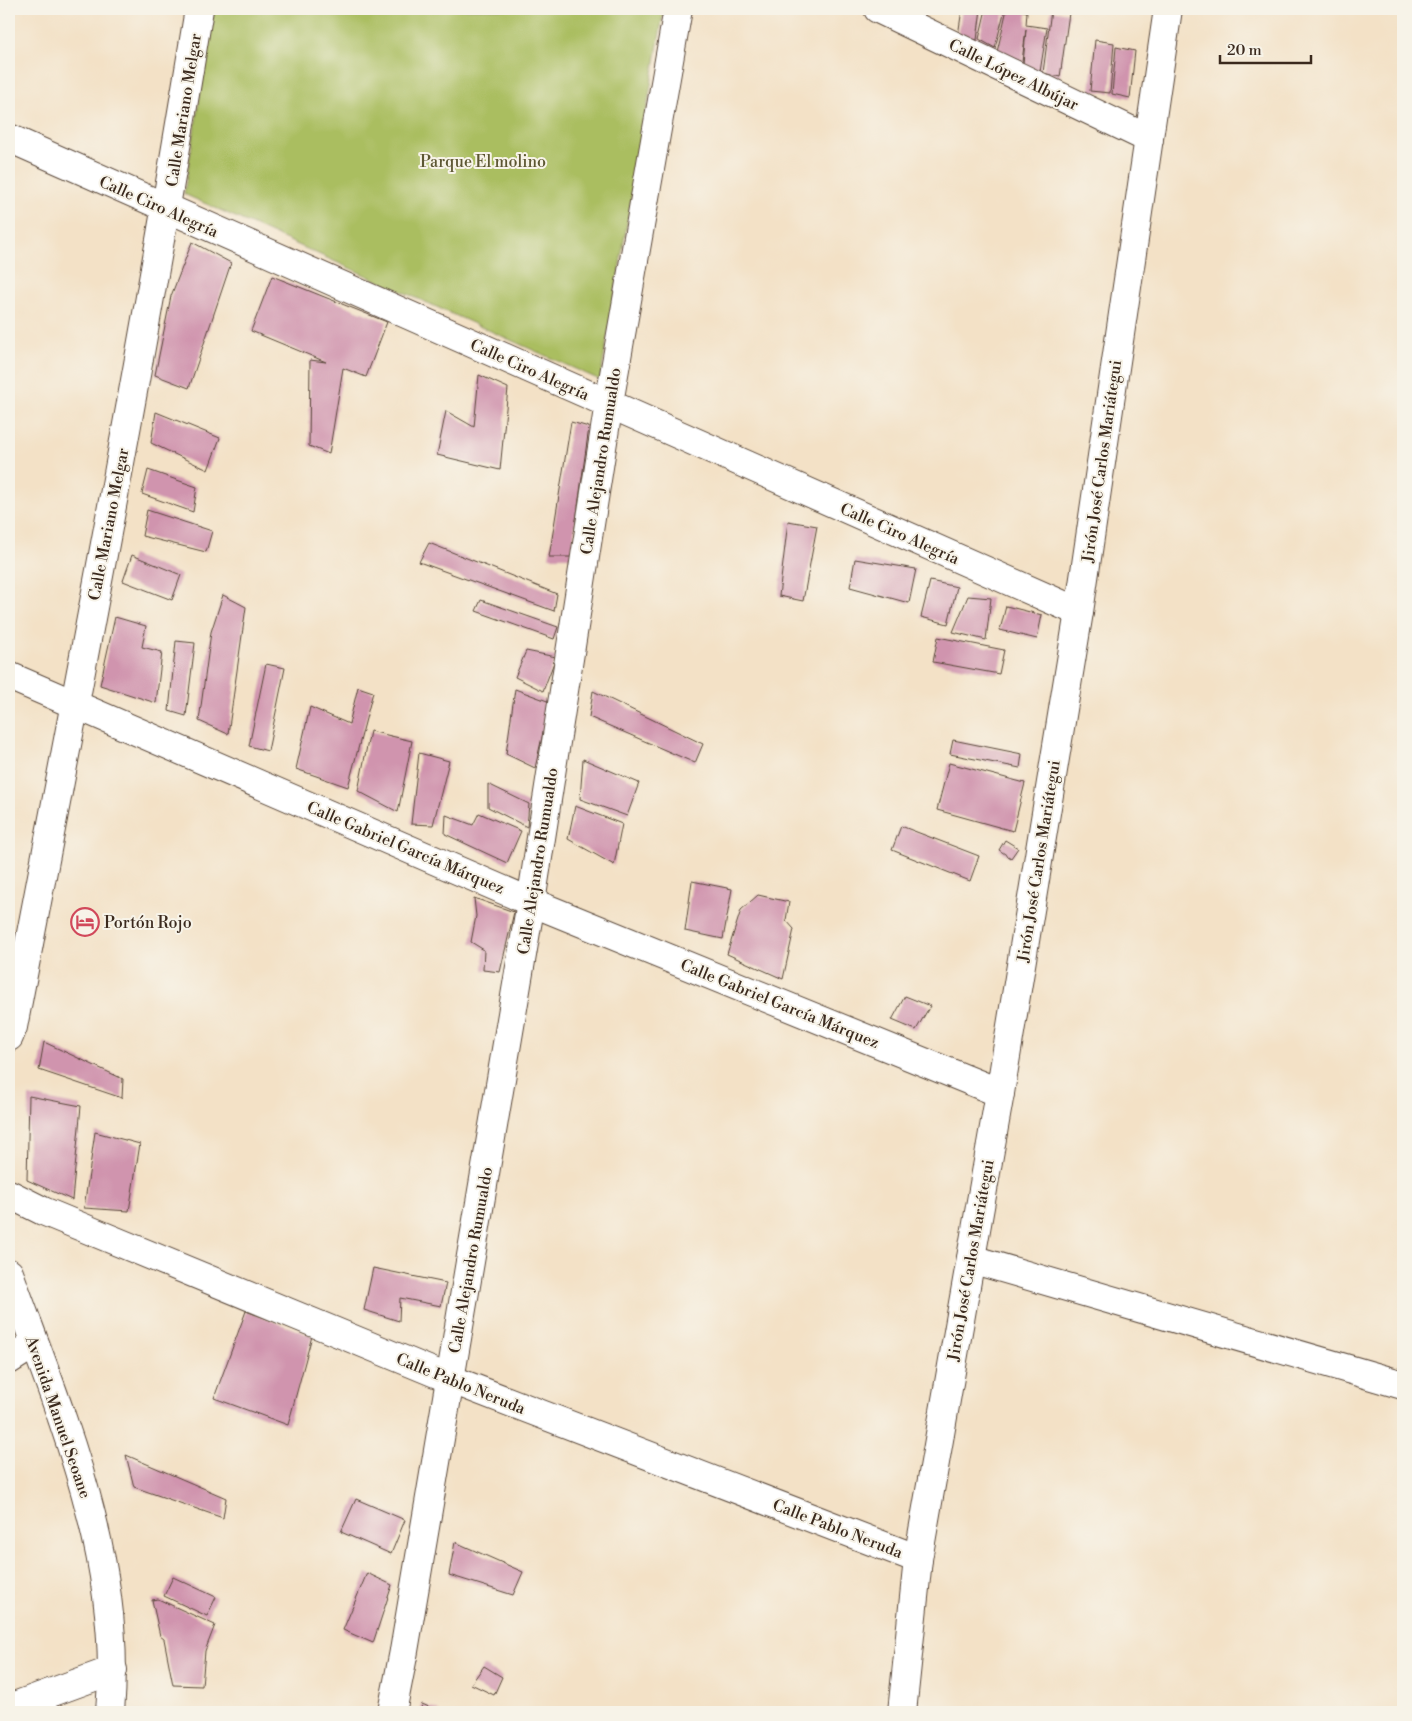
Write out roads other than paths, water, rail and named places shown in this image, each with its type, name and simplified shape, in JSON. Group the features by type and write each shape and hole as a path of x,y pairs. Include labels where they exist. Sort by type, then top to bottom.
{"street":[{"name":"Calle Mariano Melgar","path":"9,1037 75,704 166,209 199,9"},
{"name":"Calle Alejandro Rumualdo","path":"392,1712 532,902 609,404 678,9"},
{"name":"Calle López Albújar","path":"878,9 1149,139"},
{"name":"Jirón José Carlos Mariátegui","path":"902,1712 918,1559 1000,1093 1079,612 1168,9"},
{"name":"Calle Ciro Alegría","path":"9,138 1079,612"},
{"name":"Calle Gabriel García Márquez","path":"9,676 532,902 1000,1093"},
{"name":"Calle Pablo Neruda","path":"9,1194 43,1211 450,1379 918,1559"},
{"path":"971,1260 1403,1386"},
{"name":"Avenida Manuel Seoane","path":"9,1273 71,1443 85,1488 98,1543 113,1670 110,1712"},
{"path":"9,1360 34,1344"},
{"path":"9,1708 113,1670"}],"place":[{"name":"Portón Rojo","path":"85,922"}],"park label":[{"name":"Parque El molino","path":"483,161"}]}
